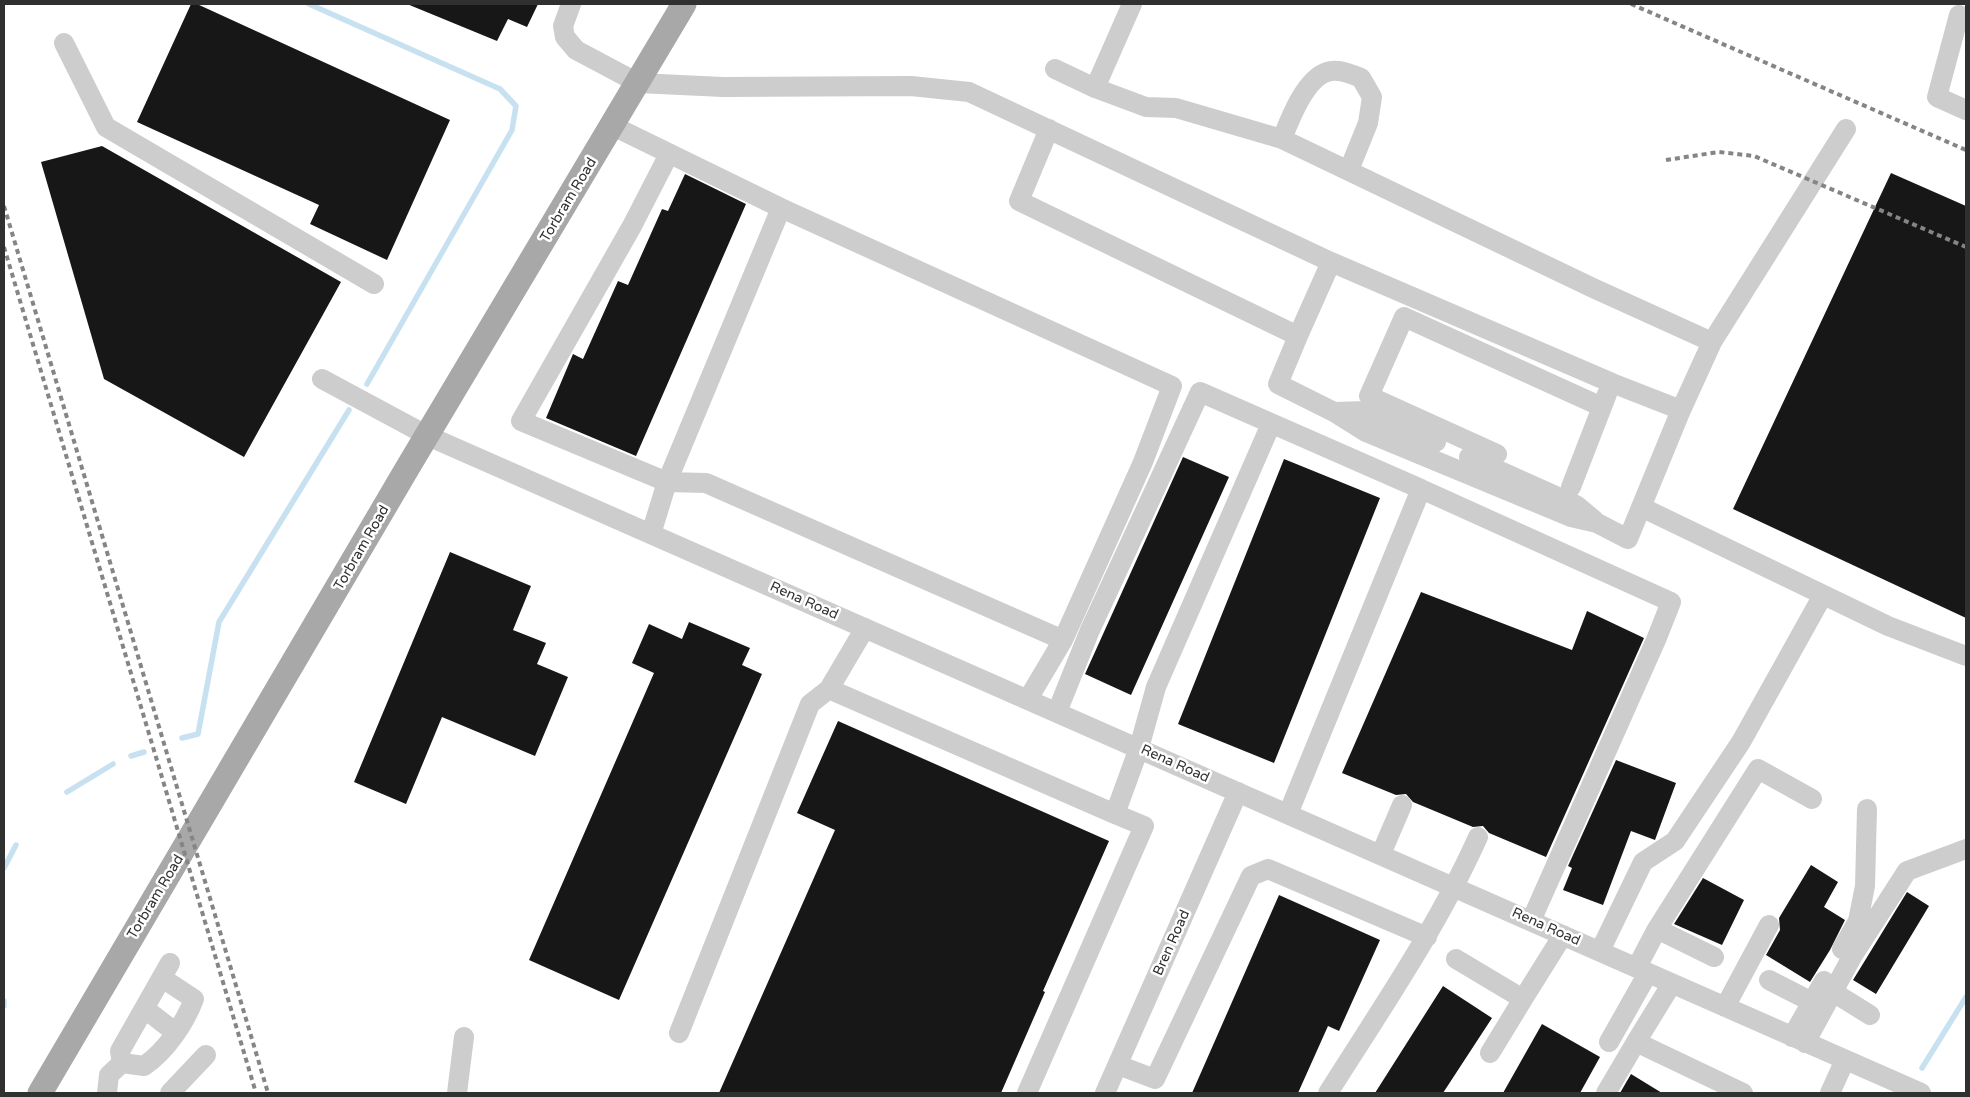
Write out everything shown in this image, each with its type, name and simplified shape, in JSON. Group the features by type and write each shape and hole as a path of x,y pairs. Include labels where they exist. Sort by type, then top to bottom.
{"main road":[{"name":"Torbram Road","path":"40,1093 684,4"}],"street":[{"path":"571,4 563,26 566,37 576,50 638,83 723,87 835,85 937,88 969,92 1331,262 1612,383 1681,410"},
{"path":"1095,88 1132,4"},
{"path":"1963,12 1937,97 1966,110"},
{"path":"64,43 106,127 374,284"},
{"path":"1055,69 1095,88 1146,107 1176,108 1282,139 1593,288 1712,342"},
{"path":"1282,139 1297,105 1309,85 1315,80 1326,72 1343,71 1361,78 1372,97 1368,123 1349,170"},
{"path":"613,126 781,208 1172,386 1143,462 1062,640 1028,699"},
{"path":"1049,129 1019,201 1298,336"},
{"path":"1331,262 1278,384 1334,412 1366,432 1570,517 1598,523 1628,539 1681,410 1712,342 1846,129"},
{"path":"669,154 632,226 521,421 667,482 706,482 1062,640"},
{"path":"651,534 667,482 781,208"},
{"path":"1497,454 1369,396 1404,317 1602,407"},
{"name":"Rena Road","path":"322,379 428,436 1381,854 1600,951 1671,985 1921,1093"},
{"path":"1571,487 1612,383"},
{"path":"1057,712 1090,630 1200,392 1420,489 1671,602 1656,640 1531,921"},
{"path":"1116,814 1139,748 1156,688 1271,424"},
{"path":"1288,814 1420,489"},
{"path":"1642,507 1888,626 1966,656"},
{"path":"1600,951 1643,862 1675,841 1741,742 1824,595"},
{"path":"679,1033 810,704 829,688 866,628"},
{"path":"829,688 1144,826 1027,1093"},
{"path":"1609,1042 1642,970 1657,929 1758,769 1812,799"},
{"name":"Bren Road","path":"1105,1093 1238,792"},
{"path":"1381,854 1402,805"},
{"path":"1798,1040 1812,1002 1858,922 1865,886 1867,809"},
{"path":"1328,1093 1427,937 1455,887 1478,837"},
{"path":"1798,1040 1833,992 1853,955 1907,871 1966,849"},
{"path":"1118,1065 1152,1086 1251,876 1268,869 1427,937"},
{"path":"1725,1007 1769,925"},
{"path":"1657,929 1714,957"},
{"path":"1490,1053 1563,935"},
{"path":"1456,959 1523,999"},
{"path":"166,971 194,999 188,1015 156,1058 144,1066 122,1063 120,1051 166,971"},
{"path":"1769,980 1812,1002"},
{"path":"1606,1093 1671,985"},
{"path":"1833,992 1870,1015"},
{"path":"145,1009 175,1032"},
{"path":"457,1093 464,1037"},
{"path":"1636,1042 1742,1093"},
{"path":"170,1093 206,1055"},
{"path":"1830,1093 1844,1060"},
{"path":"107,1093 109,1075 122,1063"}],"building":[{"path":"191,4 197,4 450,120 387,260 310,224 319,205 137,122"},
{"path":"407,4 538,4 527,27 508,19 497,41"},
{"path":"102,146 341,282 244,457 104,379 41,162"},
{"path":"1891,173 1966,206 1966,618 1733,509"},
{"path":"685,174 746,204 636,456 546,418 573,354 583,359 618,281 628,285 662,209 668,211"},
{"path":"1183,457 1229,477 1131,695 1085,674"},
{"path":"1284,459 1380,498 1274,763 1178,724"},
{"path":"450,552 531,586 513,630 546,643 537,664 568,677 535,756 442,717 406,804 354,782"},
{"path":"1421,592 1572,650 1587,611 1644,638 1546,857 1489,833 1483,826 1473,827 1413,802 1406,794 1396,795 1342,773"},
{"path":"689,622 750,648 742,665 762,674 619,1000 529,960 654,673 632,663 649,624 682,639"},
{"path":"838,721 1109,841 1043,991 1045,992 1001,1093 719,1093 835,830 797,813"},
{"path":"1616,760 1676,783 1655,840 1631,831 1603,905 1563,890 1572,868 1568,866"},
{"path":"1811,865 1838,882 1824,907 1845,920 1830,950 1810,982 1766,955 1780,930 1779,918"},
{"path":"1703,878 1744,900 1722,945 1674,924"},
{"path":"1907,892 1929,906 1876,994 1853,980"},
{"path":"1279,895 1380,940 1339,1031 1328,1026 1298,1093 1192,1093"},
{"path":"1443,986 1492,1018 1443,1093 1375,1093"},
{"path":"1542,1024 1600,1057 1580,1093 1503,1093"},
{"path":"1631,1074 1662,1093 1620,1093"}],"waterway":[{"path":"309,4 500,89 516,106 512,130 367,384"},
{"path":"182,738 198,734 219,622 349,410"},
{"path":"131,756 144,752"},
{"path":"67,792 113,764"},
{"path":"4,868 16,845"},
{"path":"1922,1068 1966,997"},
{"path":"4,1001 4,1006"}],"railway":[{"path":"1631,4 1966,150"},
{"path":"1666,160 1719,152 1754,156 1966,247"},
{"path":"4,206 268,1093"},
{"path":"4,247 256,1093"}]}
